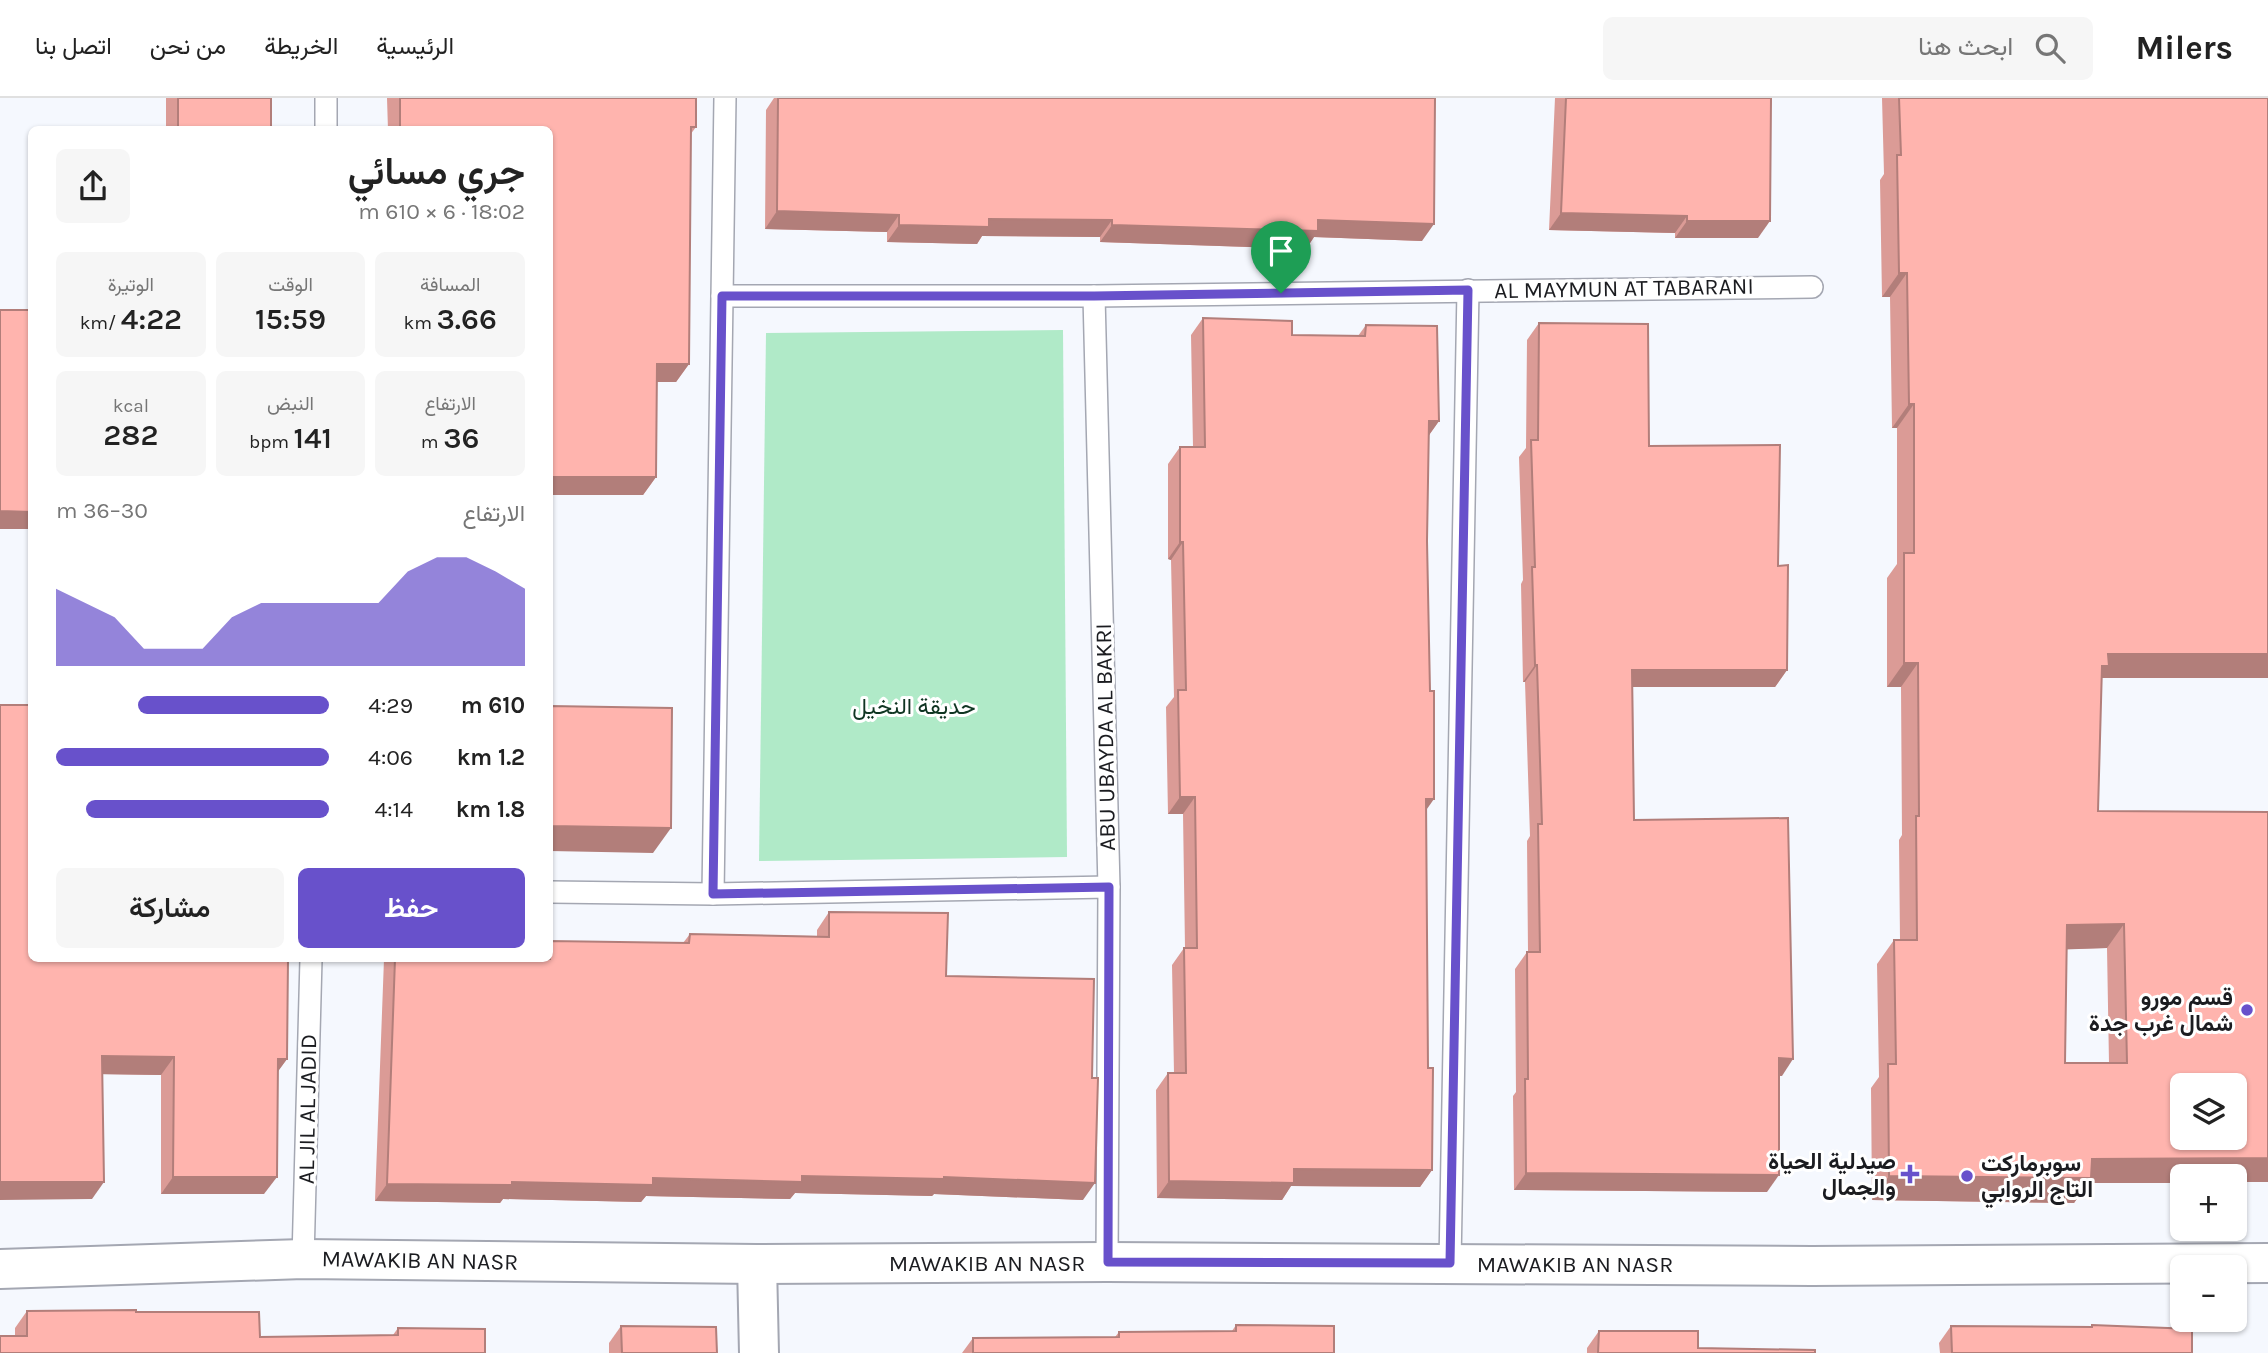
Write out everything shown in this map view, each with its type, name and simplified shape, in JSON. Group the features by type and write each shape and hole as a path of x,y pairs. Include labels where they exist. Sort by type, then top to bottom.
{"street":[{"name":"MAWAKIB AN NASR","path":"0,1269 303,1259 757,1264 1108,1262 1812,1266 2268,1263"},
{"path":"757,1264 758,1353"}],"lane":[{"path":"326,98 326,126"},
{"path":"713,894 725,98"},
{"name":"AL MAYMUN AT TABARANI","path":"722,296 1094,296 1812,287"},
{"path":"1450,1263 1468,290"},
{"name":"ABU UBAYDA AL BAKRI","path":"1094,296 1109,887 1108,1262"},
{"path":"553,892 713,894 1109,887"},
{"name":"AL JIL AL JADID","path":"303,1259 311,962"}],"green space":[{"name":"حديقة النخيل","path":"1063,330 1067,857 759,861 766,333"}],"building":[{"path":"178,98 271,98 271,126 178,126"},
{"path":"400,98 696,98 696,127 691,127 689,364 657,364 656,477 553,477 553,126 400,126"},
{"path":"778,98 1435,98 1434,224 1318,220 1318,231 1112,225 1112,220 989,219 989,227 899,225 899,215 777,211"},
{"path":"1566,98 1771,98 1770,221 1687,221 1687,216 1561,213"},
{"path":"1899,98 2268,98 2268,654 2108,654 2109,666 2102,666 2098,811 2268,812 2268,1158 2092,1159 2091,1178 1889,1176 1888,1064 1896,1064 1894,940 1917,940 1916,816 1919,816 1918,663 1904,663 1904,553 1914,553 1914,404 1909,404 1907,273 1899,273 1897,155 1901,155","holes":["2124,924 2127,1063 2065,1063 2067,925"]},
{"path":"0,310 28,310 28,512 0,511"},
{"path":"1203,318 1292,321 1292,335 1365,336 1366,325 1437,326 1439,421 1429,421 1427,541 1430,691 1434,691 1434,799 1426,799 1428,1068 1433,1068 1432,1170 1294,1169 1294,1183 1169,1181 1168,1073 1186,1073 1184,948 1197,948 1195,797 1180,797 1178,690 1186,690 1183,542 1180,542 1180,447 1205,447"},
{"path":"1539,323 1648,324 1649,446 1780,445 1778,566 1788,565 1787,670 1632,670 1634,820 1788,818 1793,1059 1779,1058 1779,1175 1526,1173 1527,952 1540,952 1538,824 1542,824 1532,567 1535,567 1531,440 1538,440"},
{"path":"0,705 28,705 28,962 288,962 287,1059 278,1059 277,1177 173,1177 174,1057 102,1056 104,1182 0,1182"},
{"path":"553,706 672,708 671,828 553,826"},
{"path":"829,912 948,913 946,976 1094,979 1092,1078 1098,1078 1095,1183 944,1177 802,1176 802,1182 653,1178 653,1185 512,1182 512,1185 387,1184 395,962 553,962 553,941 689,943 690,934 829,937"},
{"path":"27,1311 259,1312 260,1337 398,1335 398,1328 485,1329 485,1353 0,1353 0,1336 27,1336"},
{"path":"1236,1325 1334,1326 1334,1353 973,1353 973,1338 1119,1337 1119,1332 1236,1331"},
{"path":"621,1326 716,1327 717,1353 622,1353"},
{"path":"1951,1326 2170,1328 2170,1332 2192,1332 2192,1353 1952,1353"},
{"path":"1599,1331 1698,1331 1698,1348 1815,1350 1815,1353 1598,1353"}],"place":[{"name":"قسم مورو شمال غرب جدة","path":"2247,1010"},
{"name":"صيدلية الحياة والجمال","path":"1910,1174"},
{"name":"سوبرماركت التاج الروابي","path":"1967,1176"}],"route":[{"path":"1468,290 1450,1263 1108,1262 1109,887 713,894 722,296 1281,293 1468,290"}]}
